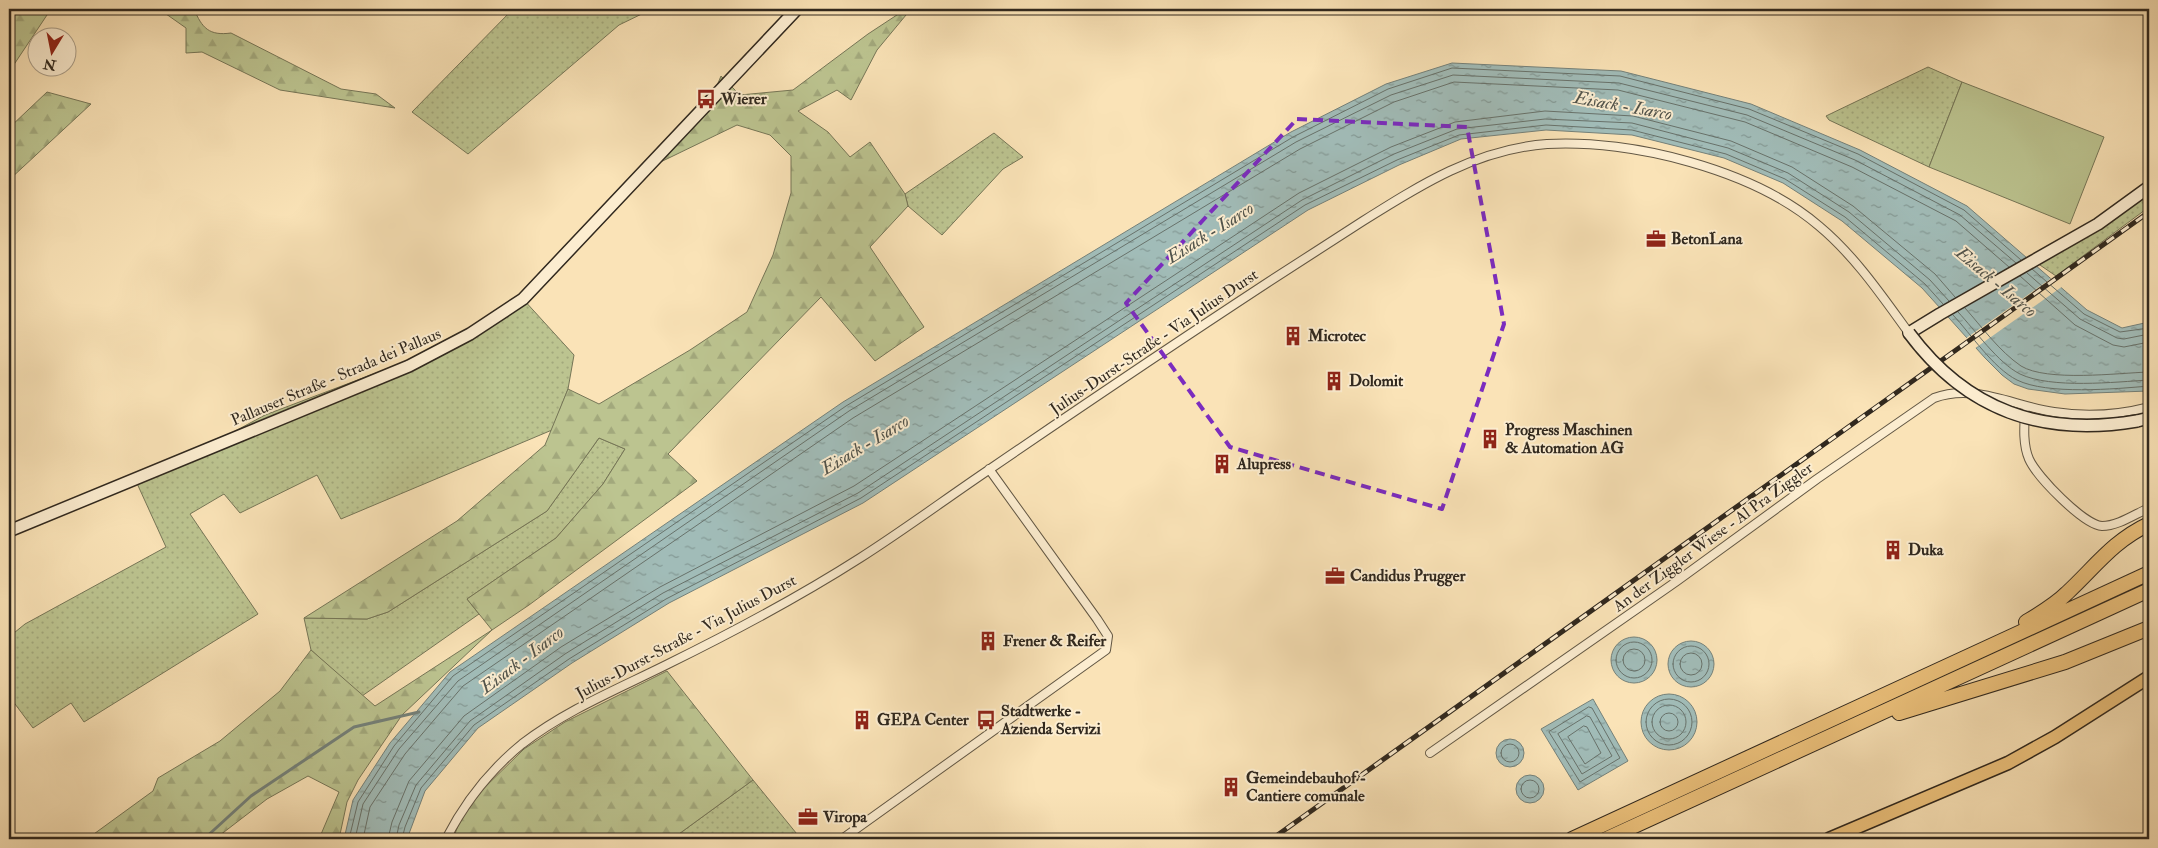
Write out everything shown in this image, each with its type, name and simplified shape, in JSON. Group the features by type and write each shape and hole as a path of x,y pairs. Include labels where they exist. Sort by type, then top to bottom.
{"highway":[{"path":"1977,653 2055,604 2110,549 2133,532 2149,524"},
{"path":"1572,839 2149,573"},
{"path":"1606,839 2149,590"},
{"path":"2114,643 2149,618"},
{"path":"1856,725 2056,665 2149,628"}],"main road":[{"path":"1828,839 2008,764 2055,737 2149,677"}],"street":[{"name":"Pallauser Straße - Strada dei Pallaus","path":"9,531 409,366 470,334 523,299 797,9"},
{"name":"Julius-Durst-Straße - Via Julius Durst","path":"446,839 465,804 488,775 523,743 565,716 704,646 777,607 859,559 1203,324 1426,181 1452,168 1483,157 1544,144 1581,144 1622,148 1670,158 1732,176 1778,197 1800,210 1821,228 1860,269 1909,333"},
{"path":"2149,187 2078,236 1909,333 1929,358 1964,388 1989,403 2026,418 2048,424 2087,427 2107,426 2149,418"},
{"name":"An der Ziggler Wiese - Al Pra Ziggler","path":"1430,752 1678,582 1810,485 1934,398 1953,392 1970,392 2026,406 2077,415 2120,413 2149,407"},
{"path":"2026,406 2024,431 2029,460 2044,479 2077,513 2086,520 2101,526 2110,525 2149,508"},
{"path":"842,839 1106,650 1108,636 989,469"}],"highlighted area":[{"path":"1297,119 1467,127 1504,324 1442,509 1230,447 1126,303"}],"green space":[{"path":"9,9 51,9 38,28 28,28 28,44 9,72"},
{"path":"159,9 194,9 203,26 212,32 231,33 341,89 376,94 395,108 280,90 202,52 186,53 186,28"},
{"path":"513,9 652,9 619,25 468,154 412,112"},
{"path":"906,9 911,9 877,50 851,100 837,90 798,111 828,132 850,157 870,142 905,194 908,206 870,247 924,327 875,361 821,297 668,454 697,481 529,605 492,630 467,599 556,538 603,484 625,449 599,438 547,511 388,612 367,619 304,618 457,521 545,445 568,389 599,404 690,350 747,312 773,255 791,193 791,156 770,135 737,125 644,170 710,102 721,76 740,95 793,90 868,34"},
{"path":"1928,67 1962,82 1929,167 1829,120 1826,116"},
{"path":"1962,82 2104,137 2070,224 1929,167"},
{"path":"47,92 91,104 9,180 9,128"},
{"path":"994,133 1023,157 1003,169 942,235 908,206 905,194"},
{"path":"2149,187 2149,207 2056,276 2037,263"},
{"path":"523,299 574,355 568,389 552,430 341,519 317,475 240,513 224,494 190,514 258,614 84,722 71,703 33,728 9,696 9,637 25,624 166,547 135,479 172,465 265,415 421,356"},
{"path":"599,438 625,449 603,484 556,538 467,599 479,614 362,696 311,650 304,618 367,619 388,612 547,511"},
{"path":"492,630 402,715 358,780 347,802 339,839 319,839 339,792 308,776 267,799 215,839 87,839 153,791 158,778 220,741 280,691 311,650 375,706"},
{"path":"667,671 753,780 672,839 453,839 462,815 480,792 524,749 565,722"},
{"path":"753,780 801,839 672,839"}],"water":[{"name":"Eisack - Isarco","path":"1452,63 1621,71 1751,104 1860,150 1967,206 2087,310 2122,328 2149,322 2149,391 2065,394 2028,389 2014,384 1985,358 1922,288 1842,221 1783,183 1724,158 1632,135 1546,130 1461,139 1399,165 1308,210 863,503 669,603 572,663 478,728 425,791 407,839 344,839 353,800 390,743 450,672 843,402 1291,132 1386,84"},
{"path":"1634,637 1647,641 1653,647 1657,660 1653,673 1647,679 1634,683 1621,679 1615,673 1611,660 1615,647 1621,641"},
{"path":"1691,641 1704,645 1710,651 1714,664 1710,677 1704,683 1691,687 1678,683 1672,677 1668,664 1672,651 1678,645"},
{"path":"1669,694 1680,696 1689,702 1695,711 1697,722 1695,733 1689,742 1680,748 1669,750 1658,748 1649,742 1643,733 1641,722 1643,711 1649,702 1658,696"},
{"path":"1593,699 1628,761 1578,790 1541,729"},
{"path":"1510,739 1520,743 1524,753 1520,763 1510,767 1500,763 1496,753 1500,743"},
{"path":"1530,775 1540,779 1544,789 1540,799 1530,803 1520,799 1516,789 1520,779"}],"pier":[{"path":"2053,277 2063,286 1974,349 1965,339"}],"waterway":[{"path":"204,839 251,796 354,727 419,712"}],"railway":[{"path":"1272,839 2149,212"}],"place":[{"name":"Wierer","path":"706,99"},
{"name":"BetonLana","path":"1656,239"},
{"name":"Microtec","path":"1293,336"},
{"name":"Dolomit","path":"1334,381"},
{"name":"Progress Maschinen & Automation AG","path":"1490,439"},
{"name":"Alupress","path":"1222,464"},
{"name":"Duka","path":"1893,550"},
{"name":"Candidus Prugger","path":"1335,576"},
{"name":"Frener & Reifer","path":"988,641"},
{"name":"GEPA Center","path":"862,720"},
{"name":"Stadtwerke - Azienda Servizi","path":"986,720"},
{"name":"Gemeindebauhof - Cantiere comunale","path":"1231,787"},
{"name":"Viropa","path":"808,817"}]}
